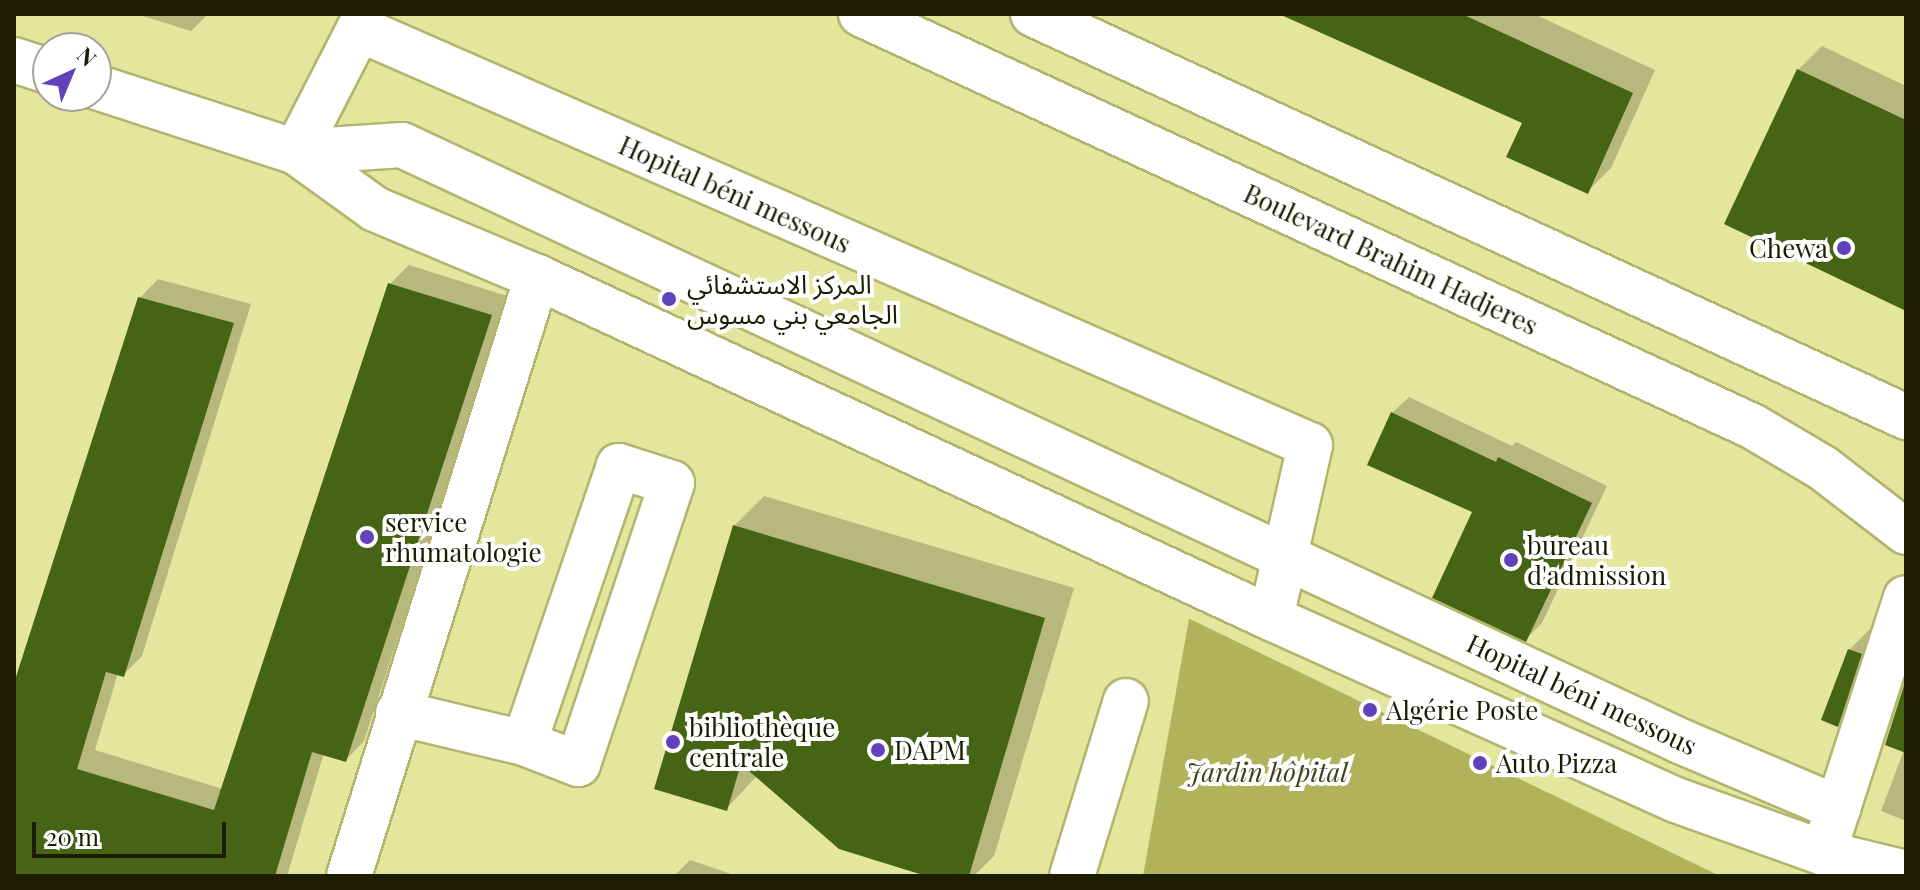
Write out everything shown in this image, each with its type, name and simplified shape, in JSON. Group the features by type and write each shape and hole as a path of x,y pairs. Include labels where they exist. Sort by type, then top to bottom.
{"main road":[{"name":"Boulevard Brahim Hadjeres","path":"861,14 1752,426 1823,468 1906,532"},
{"path":"1033,14 1906,417"},
{"name":"Hopital béni messous","path":"296,152 359,29 1310,445 1271,618"},
{"name":"Hopital béni messous","path":"112,92 296,152 375,209 537,277 1271,618 1820,864 1906,873"},
{"name":"Hopital béni messous","path":"296,152 402,145 1680,741 1838,808"},
{"path":"349,876 537,277"},
{"path":"398,713 524,743 578,764 672,483 619,466 524,743"},
{"path":"1820,864 1906,598"},
{"path":"1072,876 1126,701"}],"green space":[{"name":"Jardin hôpital","path":"1190,619 1720,876 1143,876"}],"building":[{"path":"1279,14 1462,14 1633,93 1588,194 1506,157 1522,123"},
{"path":"1797,69 1906,120 1906,311 1724,224"},
{"path":"388,283 492,315 346,762 312,752 275,876 14,876 14,683 138,297 234,323 124,677 106,672 77,769 214,810"},
{"path":"1391,412 1496,462 1498,457 1592,503 1526,642 1432,598 1472,512 1367,465"},
{"path":"733,525 1045,618 969,876 926,876 839,849 741,764 727,811 654,789"},
{"path":"1848,649 1862,654 1838,727 1821,720"},
{"path":"1906,679 1906,753 1885,745"}],"place":[{"name":"Chewa","path":"1844,248"},
{"name":"المركز الاستشفائي الجامعي بني مسوس","path":"669,299"},
{"name":"service rhumatologie","path":"367,537"},
{"name":"bureau d'admission","path":"1511,560"},
{"name":"Algérie Poste","path":"1370,710"},
{"name":"bibliothèque centrale","path":"673,742"},
{"name":"DAPM","path":"878,750"},
{"name":"Auto Pizza","path":"1480,763"}]}
